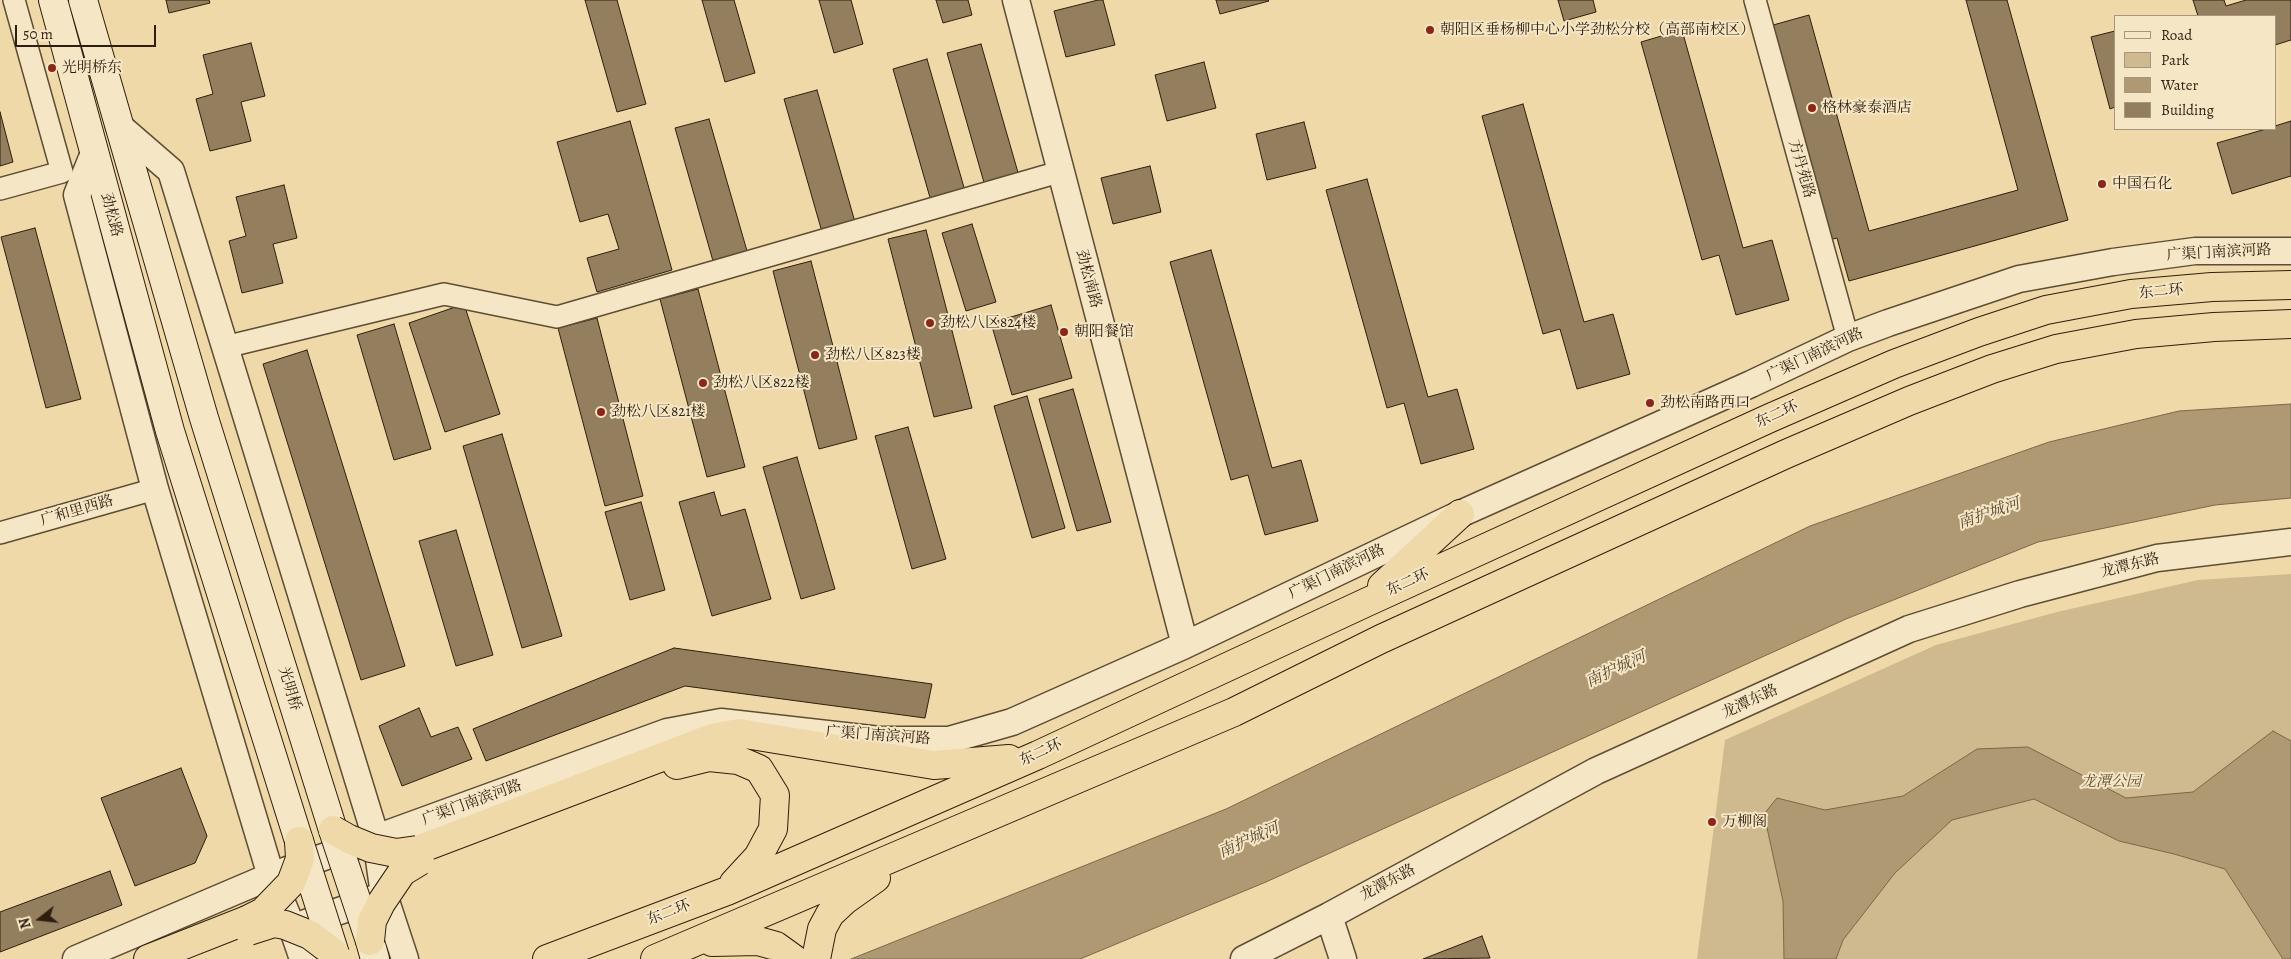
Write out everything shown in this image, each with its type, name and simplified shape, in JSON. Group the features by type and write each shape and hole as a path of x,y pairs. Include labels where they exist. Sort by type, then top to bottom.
{"highway":[{"name":"东二环","path":"547,959 727,890 1038,755 1364,602 1770,418 1894,364 2046,310 2131,294 2212,287 2291,285"},
{"path":"655,959 1234,712 1381,639 1777,458 1909,401 2056,349 2136,334 2214,327 2291,324"},
{"path":"1364,602 1460,514"},
{"path":"372,950 372,921 381,902 402,872 419,856 712,738 739,734 766,737 934,765 1038,755"},
{"path":"333,830 372,848 419,856 673,766 708,757 738,760 759,769 775,795 772,829 769,836 758,857 727,890"},
{"path":"176,959 248,925 263,912 290,883 300,859 299,841"},
{"path":"816,959 822,929 830,914 845,900 873,881 899,856"},
{"path":"148,959 248,925 274,923 286,925 310,935 336,957"},
{"path":"693,944 758,941 776,946 794,959"}],"main road":[{"name":"劲松路","path":"53,0 170,431 299,841"},
{"path":"84,0 119,126"},
{"name":"光明桥","path":"119,126 204,418 372,950"},
{"path":"299,841 336,957"}],"street":[{"path":"0,189 62,172 14,0"},
{"name":"劲松南路","path":"1016,0 1059,172 1185,645"},
{"name":"方丹苑路","path":"1755,0 1848,338"},
{"path":"119,126 171,171 376,838 384,895 404,959"},
{"path":"94,152 77,195 155,488 271,876 303,959"},
{"path":"224,347 444,294 557,316 1059,172"},
{"name":"广渠门南滨河路","path":"271,876 667,732 720,722 880,740 949,740 1012,722 1185,645 1460,514 1734,392 1848,338 2019,279 2113,262 2194,251 2291,250"},
{"name":"广和里西路","path":"0,533 155,488"},
{"name":"龙潭东路","path":"1244,959 1329,916 1596,770 1729,712 1909,629 2020,594 2157,558 2291,542"},
{"path":"76,959 271,876"},
{"path":"292,927 384,895"},
{"path":"1329,916 1343,959"}],"green space":[{"name":"龙潭公园","path":"2291,574 2291,959 1697,959 1725,740 1936,645 2057,612 2198,580"}],"water":[{"name":"南护城河","path":"2291,404 2291,498 2215,505 2038,542 1846,619 1266,882 1080,959 851,959 1226,809 1810,526 2049,442 2179,411"},
{"path":"2273,731 2291,741 2291,959 2283,959 2225,869 2119,841 2034,799 1952,820 1895,873 1843,940 1836,959 1784,959 1783,901 1764,814 1777,798 1825,810 1903,796 1977,749 2028,747 2126,798 2193,792"}],"building":[{"path":"166,0 209,0 210,3 169,13"},
{"path":"585,0 617,0 646,104 617,112"},
{"path":"702,0 734,0 755,73 725,82"},
{"path":"819,0 851,0 863,44 834,53"},
{"path":"936,0 968,0 972,15 943,23"},
{"path":"1103,0 1115,45 1066,57 1054,11"},
{"path":"1216,0 1268,0 1269,1 1220,14"},
{"path":"1558,0 1593,0 1596,12 1564,21"},
{"name":"格林豪泰酒店","path":"1966,0 2007,0 2068,220 1849,281 1837,238 1825,241 1766,27 1809,15 1869,231 2018,190"},
{"path":"2193,0 2224,0 2226,6 2246,0 2291,0 2291,40 2276,45 2276,15 2198,15"},
{"path":"1682,30 1743,248 1772,240 1789,300 1736,315 1719,255 1702,260 1641,42"},
{"path":"2114,31 2114,107 2110,109 2091,37"},
{"path":"251,43 265,96 241,102 251,141 210,151 196,99 213,94 203,55"},
{"path":"981,44 1019,176 985,186 947,53"},
{"path":"927,59 965,191 931,201 893,69"},
{"path":"1204,62 1216,108 1167,121 1155,75"},
{"path":"817,90 855,222 822,232 784,99"},
{"path":"1523,104 1584,322 1613,314 1630,374 1577,389 1560,329 1543,334 1482,116"},
{"path":"0,112 13,162 0,166"},
{"path":"709,119 747,251 713,261 675,128"},
{"path":"630,121 672,270 597,292 587,258 619,249 608,214 580,222 557,142"},
{"path":"2291,121 2291,176 2232,194 2217,143 2262,130 2276,130 2276,126"},
{"path":"1304,122 1316,168 1267,180 1256,134"},
{"path":"1150,166 1161,212 1113,224 1101,178"},
{"path":"1367,179 1428,397 1457,389 1474,449 1421,464 1404,403 1387,408 1326,190"},
{"path":"284,185 297,238 273,244 283,283 242,293 229,241 246,236 236,197"},
{"path":"972,224 996,302 966,311 942,233"},
{"path":"35,228 81,399 46,408 1,237"},
{"name":"劲松八区824楼","path":"926,230 972,408 934,417 888,239"},
{"path":"1211,250 1272,468 1301,460 1318,521 1265,535 1248,475 1231,480 1170,262"},
{"name":"劲松八区823楼","path":"811,261 857,439 819,449 773,271"},
{"name":"劲松八区822楼","path":"698,289 745,467 707,477 660,299"},
{"path":"464,304 500,414 445,432 409,323"},
{"path":"1051,305 1072,378 1012,395 991,323"},
{"name":"劲松八区821楼","path":"597,318 643,496 605,506 558,328"},
{"path":"394,324 431,449 394,460 357,335"},
{"path":"307,350 405,666 361,680 263,364"},
{"path":"1073,389 1111,522 1077,531 1039,399"},
{"path":"1027,396 1065,528 1032,538 994,406"},
{"path":"908,427 946,559 912,569 875,436"},
{"path":"502,434 562,636 522,648 463,446"},
{"path":"797,457 835,589 801,599 763,467"},
{"path":"714,492 721,516 745,509 771,599 712,616 679,502"},
{"path":"641,502 665,590 630,600 605,512"},
{"path":"456,530 493,655 456,666 419,541"},
{"path":"674,648 932,684 925,718 685,686 486,761 473,729"},
{"path":"419,708 431,737 458,727 472,759 402,786 379,726"},
{"path":"181,768 207,836 195,863 135,886 101,798"},
{"path":"110,871 122,905 0,952 0,912"},
{"path":"1482,936 1490,958 1423,959"}],"place":[{"name":"朝阳区垂杨柳中心小学劲松分校（高部南校区）","path":"1430,30"},
{"name":"光明桥东","path":"52,68"},
{"name":"格林豪泰酒店","path":"1812,108"},
{"name":"中国石化","path":"2102,184"},
{"name":"劲松八区824楼","path":"930,323"},
{"name":"朝阳餐馆","path":"1064,332"},
{"name":"劲松八区823楼","path":"815,355"},
{"name":"劲松八区822楼","path":"703,383"},
{"name":"劲松南路西口","path":"1650,403"},
{"name":"劲松八区821楼","path":"601,412"},
{"name":"万柳阁","path":"1712,822"}]}
